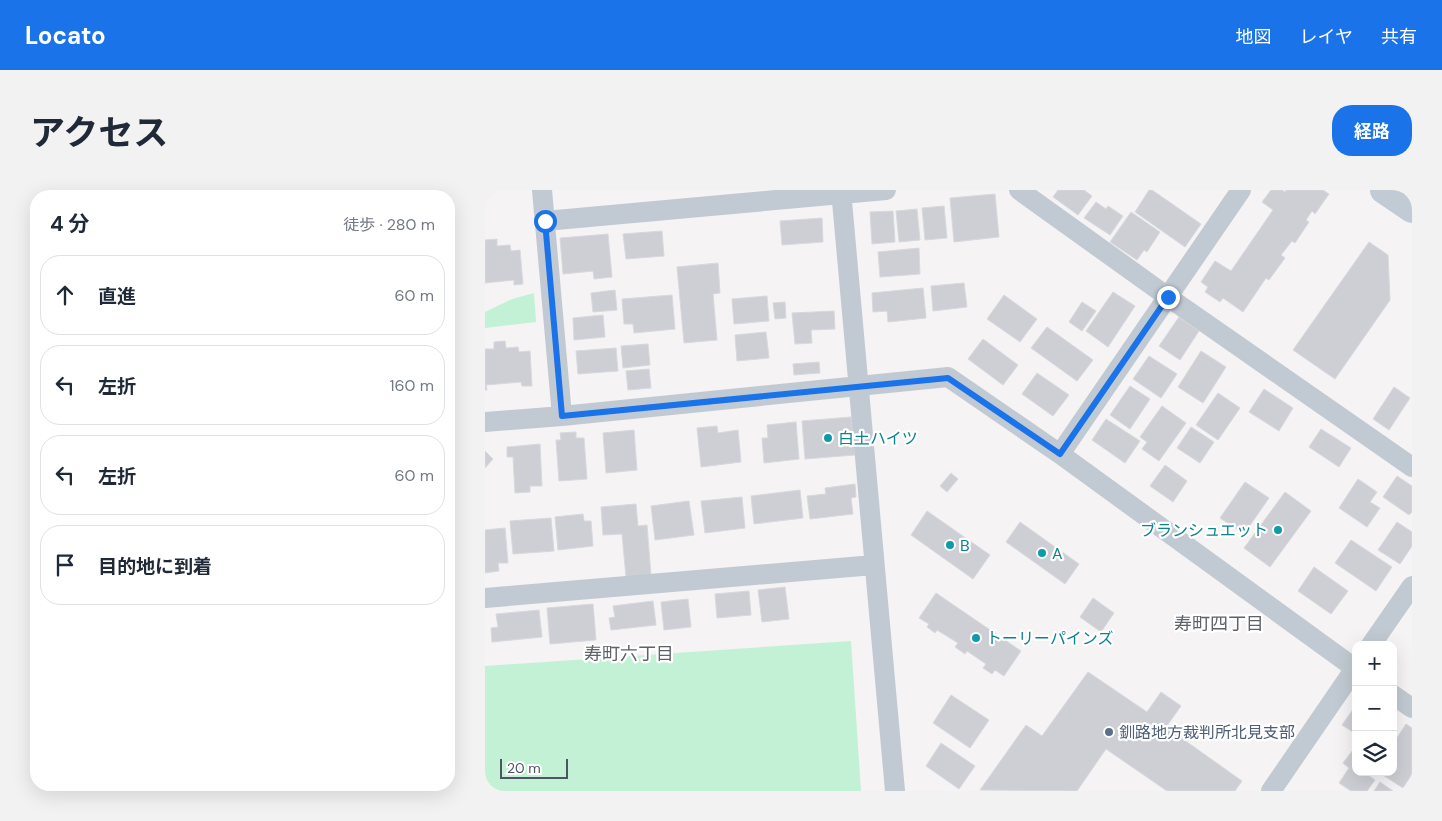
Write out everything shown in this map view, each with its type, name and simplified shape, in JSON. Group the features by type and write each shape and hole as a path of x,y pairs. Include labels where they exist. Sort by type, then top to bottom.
{"street":[{"path":"541,190 562,416"},
{"path":"545,221 841,192 886,190"},
{"path":"1019,190 1168,297 1412,467"},
{"path":"1060,454 1241,190"},
{"path":"1384,190 1412,210"},
{"path":"841,192 860,386 895,791"},
{"path":"485,422 948,378 1060,454 1352,666"},
{"path":"485,598 874,565"},
{"path":"1374,641 1412,586"},
{"path":"1271,791 1352,672"},
{"path":"1397,697 1412,708"}],"green space":[{"path":"534,293 536,322 485,328 485,312 512,299"},
{"path":"851,641 861,791 485,791 485,666"}],"building":[{"path":"1058,190 1084,190 1092,196 1078,215 1053,197"},
{"path":"1149,190 1152,190 1201,224 1185,247 1135,212"},
{"path":"1271,190 1282,190 1285,192 1286,190 1323,190 1329,194 1315,214 1312,211 1306,220 1309,222 1295,243 1292,241 1281,255 1285,258 1269,280 1266,278 1243,312 1223,298 1220,302 1205,292 1208,287 1201,282 1215,261 1231,271 1273,210 1262,202"},
{"path":"995,194 999,237 954,242 950,198"},
{"path":"1096,202 1106,209 1108,206 1123,216 1110,235 1084,218"},
{"path":"944,206 947,238 925,240 922,208"},
{"path":"917,209 920,240 899,242 896,211"},
{"path":"893,211 895,242 872,244 870,212"},
{"path":"1131,212 1160,232 1147,252 1144,250 1137,260 1110,242"},
{"path":"822,218 823,242 782,245 780,221"},
{"path":"662,231 664,256 626,259 623,234"},
{"path":"608,234 612,277 594,279 593,271 563,274 560,238"},
{"path":"497,239 497,246 510,245 511,251 520,250 523,284 514,285 514,280 485,283 485,240"},
{"path":"1369,242 1388,255 1390,300 1335,379 1293,350"},
{"path":"919,248 920,274 880,277 878,252"},
{"path":"718,263 720,293 713,294 717,340 684,343 677,267"},
{"path":"964,283 967,307 933,311 931,286"},
{"path":"923,288 926,318 888,322 887,311 873,312 872,293"},
{"path":"615,290 617,310 593,312 591,293"},
{"path":"1113,292 1135,306 1108,347 1086,331"},
{"path":"672,295 675,329 634,333 633,324 624,324 622,299"},
{"path":"1004,295 1037,319 1020,342 987,319"},
{"path":"767,296 769,321 734,324 732,299"},
{"path":"785,302 786,318 775,319 773,303"},
{"path":"1082,302 1096,311 1082,331 1069,322"},
{"path":"834,311 835,329 811,330 812,343 795,344 792,313"},
{"path":"603,315 605,337 574,340 573,318"},
{"path":"1179,317 1199,331 1180,360 1159,346"},
{"path":"1047,327 1093,360 1077,381 1031,348"},
{"path":"766,332 769,358 737,361 735,335"},
{"path":"983,339 1018,365 1003,385 968,359"},
{"path":"505,341 506,348 518,347 519,352 530,351 532,386 522,386 521,382 486,385 487,390 485,390 485,349 494,349 494,342"},
{"path":"648,344 650,365 623,368 621,346"},
{"path":"616,348 618,371 578,374 576,351"},
{"path":"1201,351 1226,367 1203,403 1178,387"},
{"path":"1149,356 1177,374 1161,398 1133,379"},
{"path":"819,362 820,373 794,375 793,364"},
{"path":"649,369 651,388 628,390 626,371"},
{"path":"1037,373 1069,395 1053,416 1022,394"},
{"path":"1130,386 1150,399 1130,429 1110,415"},
{"path":"1394,387 1410,398 1389,430 1373,419"},
{"path":"1264,389 1293,408 1279,431 1249,412"},
{"path":"1218,393 1240,408 1218,440 1196,425"},
{"path":"1162,406 1186,423 1159,461 1142,449 1147,442 1140,437"},
{"name":"白土ハイツ","path":"851,417 855,455 805,459 802,421"},
{"path":"1106,419 1140,441 1125,463 1092,440"},
{"path":"796,422 799,459 764,463 762,438 768,438 767,425"},
{"path":"717,426 718,433 738,430 741,462 701,467 697,428"},
{"path":"1191,427 1214,442 1200,463 1177,448"},
{"path":"1321,429 1351,448 1339,467 1309,447"},
{"path":"634,430 637,470 606,473 603,433"},
{"path":"576,432 576,438 584,438 587,479 559,481 556,440 561,440 560,433"},
{"path":"540,444 542,486 530,486 530,492 515,493 513,457 507,457 507,447"},
{"path":"485,451 493,459 485,468"},
{"path":"1165,465 1187,481 1173,502 1150,486"},
{"path":"951,473 958,479 947,492 940,486"},
{"path":"1397,476 1412,486 1412,512 1409,515 1383,497"},
{"path":"1358,479 1377,492 1370,502 1380,508 1367,527 1339,508"},
{"path":"1245,482 1269,498 1244,534 1220,518"},
{"path":"855,484 856,497 851,498 853,514 810,519 807,496 826,494 825,488"},
{"path":"800,490 803,518 754,524 751,496"},
{"name":"ブランシュエット","path":"1285,492 1311,511 1270,567 1244,548"},
{"path":"742,497 745,528 705,533 701,501"},
{"path":"689,501 694,535 655,540 651,506"},
{"path":"636,504 638,526 647,525 651,575 626,577 622,534 603,535 601,507"},
{"name":"B","path":"927,511 990,555 973,579 911,535"},
{"path":"583,514 584,521 591,521 593,546 558,550 555,517"},
{"path":"551,518 554,551 513,554 510,521"},
{"name":"A","path":"1020,522 1079,564 1065,584 1006,542"},
{"path":"1397,522 1412,532 1412,546 1400,564 1378,550"},
{"path":"505,528 508,563 498,563 499,571 485,573 485,530"},
{"path":"1351,540 1392,567 1376,591 1335,563"},
{"path":"1314,567 1348,591 1331,614 1298,591"},
{"path":"785,587 789,619 762,622 758,590"},
{"path":"749,591 751,615 717,618 715,594"},
{"name":"トーリーパインズ","path":"936,593 1021,651 1004,676 995,670 992,674 983,668 986,664 967,651 965,654 955,647 958,643 937,630 935,633 927,627 929,624 919,618"},
{"path":"1093,598 1114,613 1101,632 1080,617"},
{"path":"688,599 691,627 664,630 661,602"},
{"path":"653,601 656,625 611,630 609,618 615,617 613,606"},
{"path":"593,604 596,640 550,644 547,608"},
{"path":"539,610 542,637 492,642 491,628 498,627 496,614"},
{"name":"釧路地方裁判所北見支部","path":"1088,672 1147,712 1161,692 1181,706 1166,727 1242,781 1235,791 1167,791 1106,749 1077,791 980,790 1026,725 1042,736"},
{"path":"951,695 989,720 970,748 933,723"},
{"path":"1352,711 1352,731 1342,725"},
{"path":"1406,724 1412,728 1412,774 1403,788 1384,776 1397,776 1397,738"},
{"path":"941,743 975,766 959,789 926,766"},
{"path":"1352,751 1352,776 1370,776 1375,780 1367,791 1351,791 1339,783 1349,768 1343,763"},
{"path":"1380,782 1393,791 1374,791"}],"place":[{"name":"白土ハイツ","path":"828,438"},
{"name":"ブランシュエット","path":"1278,530"},
{"name":"B","path":"950,545"},
{"name":"A","path":"1042,553"},
{"name":"トーリーパインズ","path":"976,638"},
{"name":"釧路地方裁判所北見支部","path":"1109,732"}],"district":[{"name":"寿町四丁目","path":"1219,624"},
{"name":"寿町六丁目","path":"629,654"}],"route":[{"path":"545,221 562,416 948,378 1060,454 1168,297"}]}
